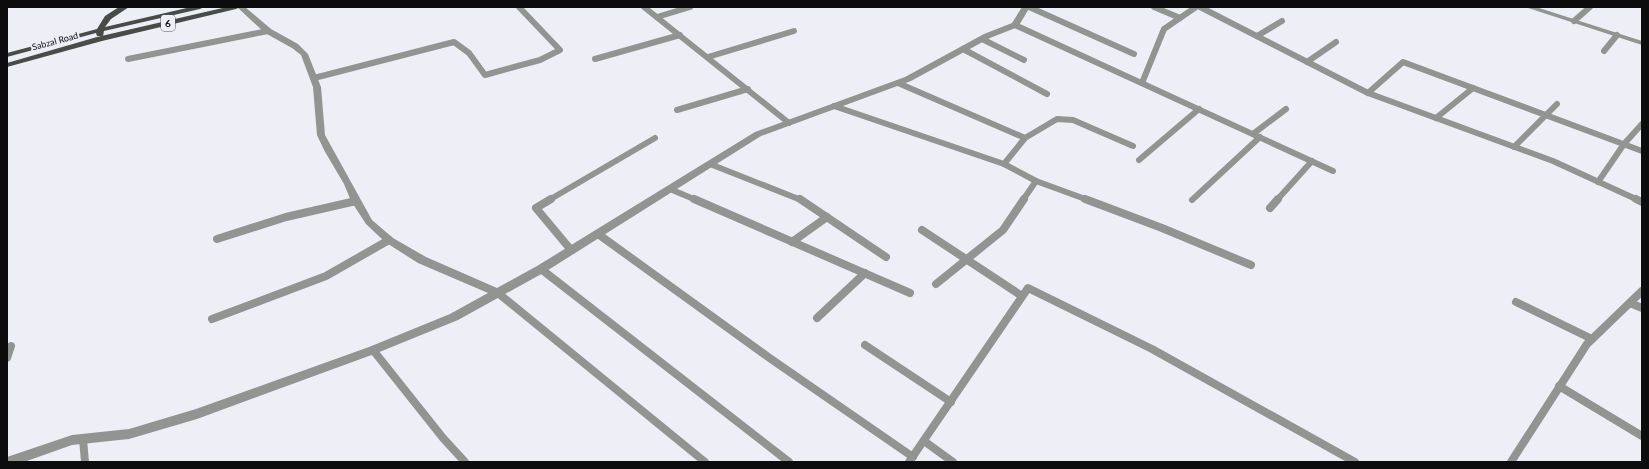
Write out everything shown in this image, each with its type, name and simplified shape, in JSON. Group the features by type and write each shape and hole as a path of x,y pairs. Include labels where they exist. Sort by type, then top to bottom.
{"main road":[{"path":"100,39 100,30 107,17 125,7"},
{"name":"6","path":"100,30 200,7"},
{"name":"6","path":"100,39 236,7"},
{"name":"Sabzal Road","path":"7,55 100,30"},
{"name":"Sabzal Road","path":"7,65 100,39"}],"street":[{"path":"241,7 268,31 294,46 304,54 309,64 318,93 321,135 328,150 349,184 356,201 369,222 389,240 422,260 498,293"},
{"path":"8,462 72,440 129,434 182,418 373,350 454,317 541,269 758,134 908,79 982,39 1015,25 1026,7"},
{"path":"1529,7 1642,43"}],"lane":[{"path":"314,78 454,42 469,53 485,75 540,60 560,50 519,7"},
{"path":"644,7 748,88 789,123"},
{"path":"657,17 690,7"},
{"path":"1029,7 1134,54"},
{"path":"1154,7 1180,18"},
{"path":"1142,83 1164,29 1196,7"},
{"path":"1200,7 1368,93 1553,161 1642,202"},
{"path":"1574,22 1590,7"},
{"path":"1257,36 1282,21"},
{"path":"1015,25 1333,171"},
{"path":"708,57 794,30"},
{"path":"128,59 268,31"},
{"path":"595,60 680,35"},
{"path":"1604,51 1617,35"},
{"path":"982,39 1024,60"},
{"path":"1307,62 1336,42"},
{"path":"963,49 1047,94"},
{"path":"1368,93 1403,62 1642,151"},
{"path":"898,83 1025,138"},
{"path":"677,110 748,88"},
{"path":"1436,118 1473,88"},
{"path":"1514,146 1557,104"},
{"path":"834,106 1004,164 1036,181 1162,228 1252,266"},
{"path":"1139,160 1199,109"},
{"path":"1253,134 1286,109"},
{"path":"1004,164 1025,138 1057,118 1073,120 1133,146"},
{"path":"1598,182 1624,144 1642,124"},
{"path":"1192,200 1260,137"},
{"path":"571,250 536,208 655,138"},
{"path":"1270,208 1312,161"},
{"path":"710,164 799,198 886,257"},
{"path":"936,284 968,260 1003,230 1036,181"},
{"path":"670,189 910,293"},
{"path":"217,239 286,217 356,201"},
{"path":"792,242 827,217"},
{"path":"922,230 1022,296"},
{"path":"598,234 911,460 1028,288 1090,316 1291,425 1355,462"},
{"path":"212,319 326,276 389,240"},
{"path":"541,269 789,462"},
{"path":"817,318 865,273"},
{"path":"1511,462 1559,386 1592,339 1642,291"},
{"path":"498,293 705,462"},
{"path":"1516,302 1592,339"},
{"path":"1630,303 1642,308"},
{"path":"865,345 951,402"},
{"path":"7,358 11,346"},
{"path":"373,350 442,438 465,462"},
{"path":"1559,386 1642,436"},
{"path":"82,439 85,462"},
{"path":"924,441 953,462"}]}
